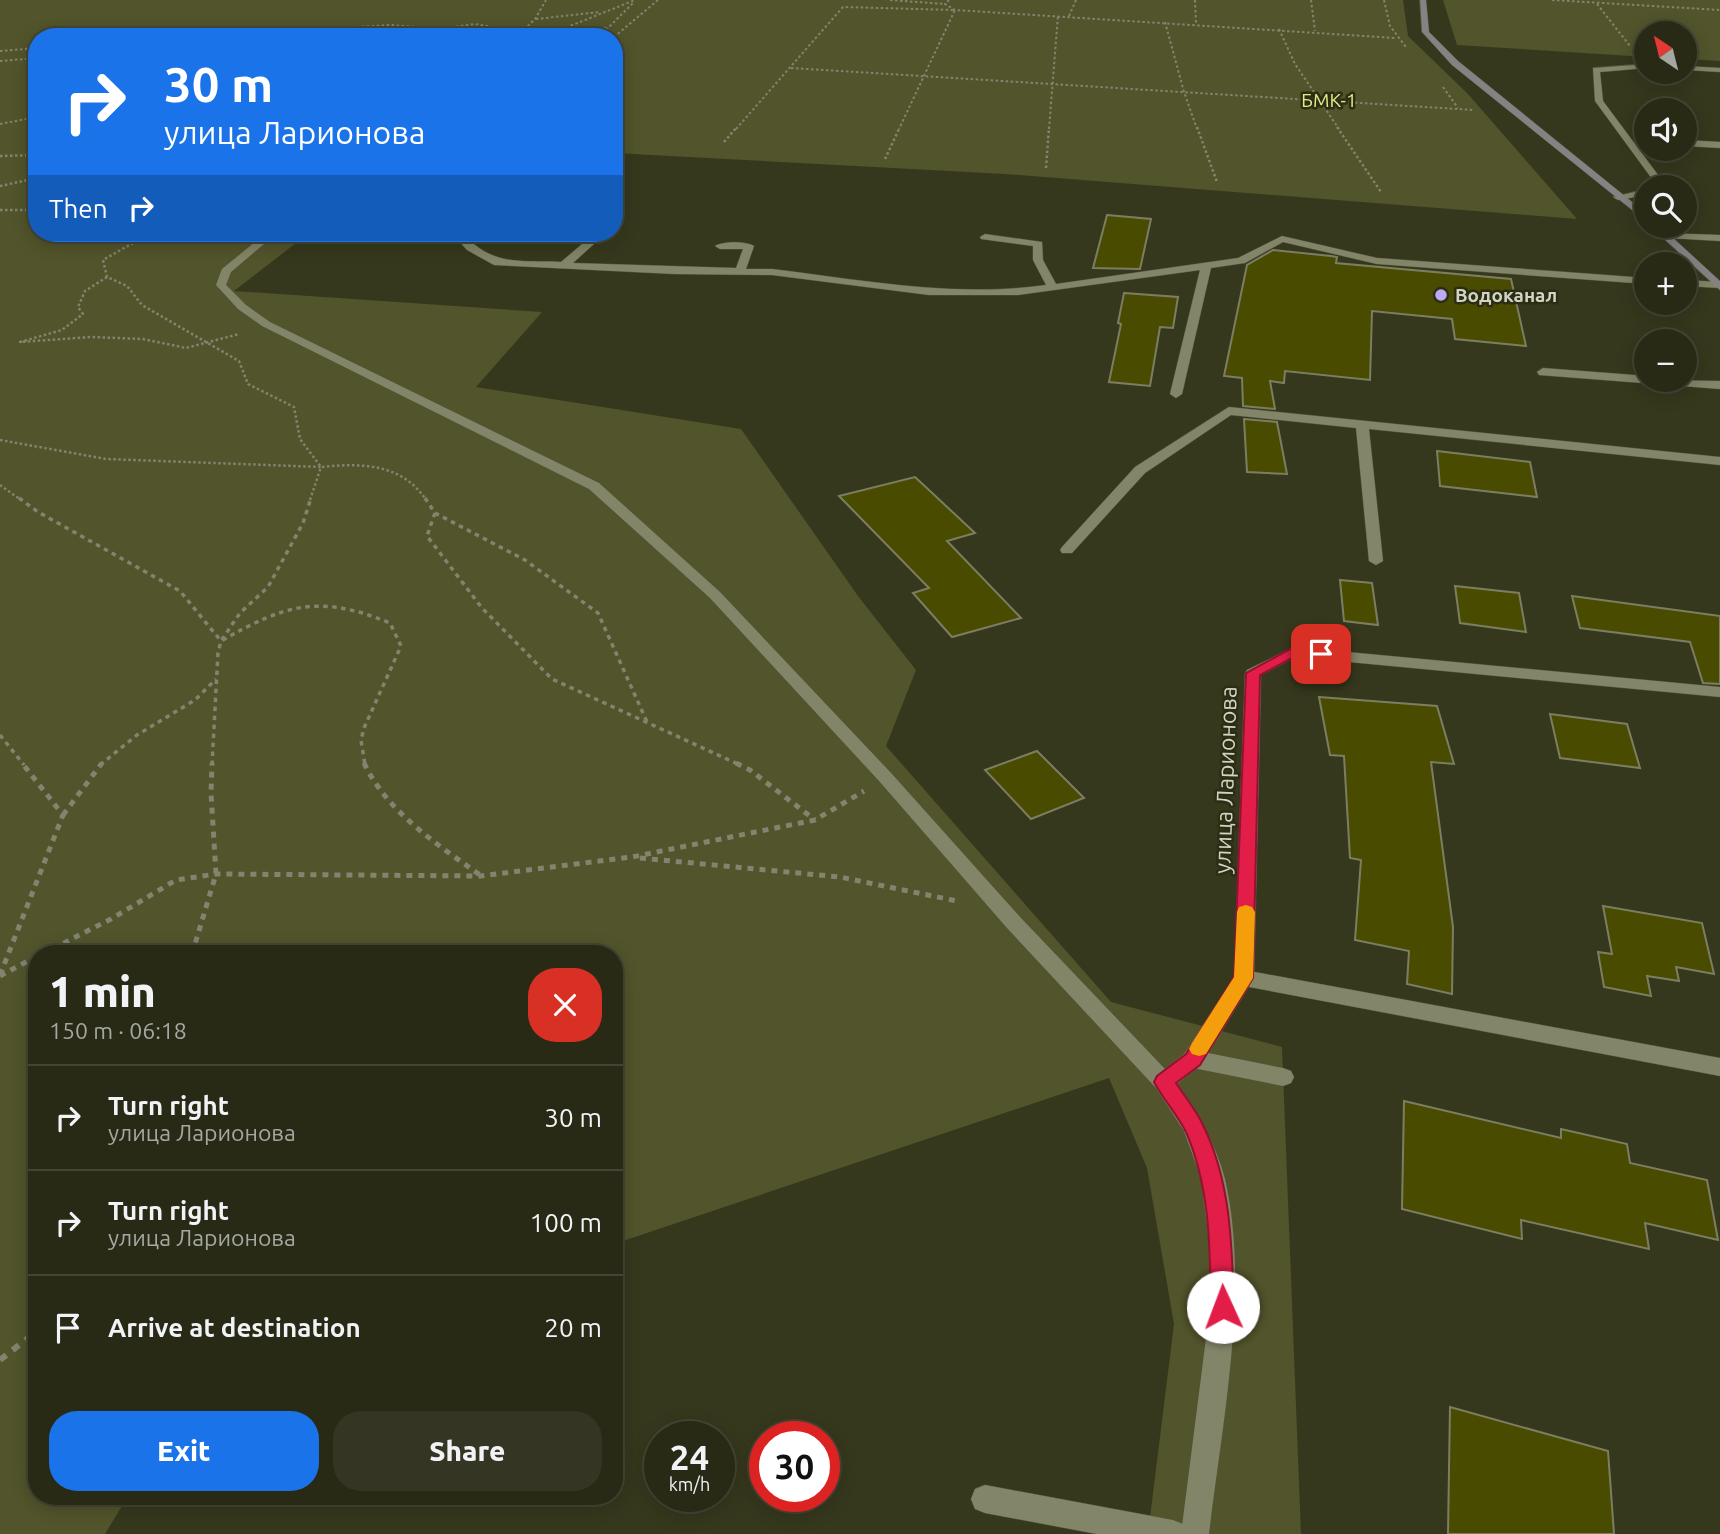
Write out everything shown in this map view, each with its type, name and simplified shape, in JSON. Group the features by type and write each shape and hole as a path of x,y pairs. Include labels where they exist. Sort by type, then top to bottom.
{"main road":[{"path":"1423,0 1426,32 1455,64 1634,209"},
{"path":"1670,238 1719,286"}],"street":[{"path":"1634,67 1596,70 1599,101 1653,175"},
{"path":"1698,69 1720,70"},
{"path":"1697,144 1720,145"},
{"path":"1618,197 1634,194"},
{"path":"985,237 1038,244 1038,260 1052,287"},
{"path":"1697,237 1720,238"},
{"path":"465,242 494,262 817,277 929,292 1018,292 1241,261 1282,239 1377,261 1634,280"},
{"path":"261,242 226,271 221,285 231,299 250,316 594,486 715,595 886,778 1014,923 1164,1082 1194,1127 1213,1178 1221,1242 1223,1307 1195,1534"},
{"path":"564,265 591,242"},
{"path":"720,246 749,246 740,272"},
{"path":"1176,394 1206,266"},
{"path":"1697,284 1719,286"},
{"path":"1543,372 1720,385"},
{"path":"1068,550 1140,470 1229,411 1720,461"},
{"path":"1362,423 1376,561"},
{"name":"улица Ларионова","path":"1244,978 1253,673 1294,652 1720,692"},
{"path":"1164,1082 1193,1059 1244,978 1720,1067"},
{"path":"1193,1059 1283,1077"},
{"path":"985,1499 1173,1534"}],"path":[{"path":"526,28 546,0"},
{"path":"623,29 658,0"},
{"path":"890,0 946,4 955,10"},
{"path":"946,4 948,0"},
{"path":"1069,16 1076,0"},
{"path":"1195,0 1196,23"},
{"path":"1311,0 1315,31"},
{"path":"1552,0 1720,10"},
{"path":"565,28 634,1"},
{"path":"610,27 634,1"},
{"path":"1595,1 1634,52"},
{"path":"724,142 843,7 1058,15 1395,37"},
{"path":"886,159 955,10"},
{"path":"535,19 607,12"},
{"path":"1045,168 1058,15"},
{"path":"1165,22 1184,93 1217,182"},
{"path":"445,28 462,23 489,24 501,28"},
{"path":"340,28 391,25 429,28"},
{"path":"593,28 620,26"},
{"path":"1279,29 1294,64 1322,101 1381,192"},
{"path":"0,51 28,49"},
{"path":"0,61 28,59"},
{"path":"791,68 1517,112"},
{"path":"0,124 28,119"},
{"path":"0,156 28,155"},
{"path":"0,187 28,180"},
{"path":"0,210 28,210"},
{"path":"107,278 103,260 135,242"},
{"path":"107,278 127,286 142,305 239,361 248,384 294,407 300,439 321,467"},
{"path":"107,278 85,291 78,307 83,314 62,330 20,342 91,337 143,339 186,348 209,344 266,324"},
{"path":"0,440 106,459 321,467 355,463 384,467 415,486 435,513 524,560 598,613 647,722"},
{"path":"195,945 216,874 211,793 216,679 221,641 240,614 268,587 303,523 321,467"},
{"path":"0,485 38,512 180,592 221,641"},
{"path":"435,513 426,536 482,608 552,679 750,769 815,820"},
{"path":"221,641 262,617 303,607 350,608 390,623 401,646 360,742 364,769 412,826 481,876"},
{"path":"0,975 63,815 105,759 137,735 195,700 216,679"},
{"path":"0,735 63,815"},
{"path":"60,945 111,919 176,880 216,874 481,876 632,857 815,820 886,778"},
{"path":"632,857 825,876 928,892 960,902"},
{"path":"0,975 28,961"},
{"path":"0,1360 28,1338"}],"green space":[{"name":"БМК-1","path":"0,0 1403,0 1408,36 1467,93 1577,219 1005,174 623,153 623,28 28,28 28,242 297,242 234,291 542,312 476,387 741,429 858,596 916,670 886,746 1111,1002 1282,1047 1301,1534 1148,1534 1174,1324 1147,1168 1109,1078 623,1241 623,945 28,945 28,1505 123,1505 105,1534 0,1534"},
{"path":"1443,0 1720,0 1720,61 1698,60 1698,21 1634,21 1634,56 1457,45"}],"building":[{"path":"1107,215 1151,219 1140,269 1093,268"},
{"path":"1273,250 1337,257 1336,263 1511,279 1526,346 1455,339 1452,319 1372,311 1370,380 1285,371 1284,383 1270,381 1275,409 1243,406 1242,378 1224,376 1247,265"},
{"path":"1124,293 1178,297 1173,328 1160,327 1150,386 1109,382 1121,324 1118,323"},
{"path":"1244,419 1277,422 1287,474 1247,472"},
{"path":"1437,451 1530,462 1537,497 1440,486"},
{"path":"915,477 975,533 947,541 1021,618 952,637 913,593 929,588 839,496"},
{"path":"1340,580 1372,583 1378,625 1344,621"},
{"path":"1455,586 1519,593 1526,632 1460,623"},
{"path":"1572,596 1720,616 1720,684 1703,683 1690,642 1580,628"},
{"path":"1319,697 1437,706 1454,764 1431,762 1453,927 1452,994 1407,984 1409,951 1355,940 1361,860 1350,858 1344,756 1330,755"},
{"path":"1550,714 1627,724 1640,768 1560,758"},
{"path":"1037,751 1084,798 1031,819 985,770"},
{"path":"1603,906 1702,923 1714,974 1676,967 1679,981 1647,976 1651,996 1604,987 1598,952 1612,954"},
{"path":"1404,1101 1561,1138 1561,1129 1627,1144 1630,1163 1707,1180 1718,1240 1645,1223 1649,1249 1521,1220 1522,1239 1402,1209"},
{"path":"1450,1407 1608,1451 1614,1534 1448,1534"}],"slow traffic":[{"path":"1199,1049 1244,978 1246,912"}],"place":[{"name":"Водоканал","path":"1441,295"}],"route":[{"path":"1223,1307 1221,1242 1213,1178 1194,1127 1164,1082 1193,1059 1244,978 1253,673 1294,652 1321,654"}]}
